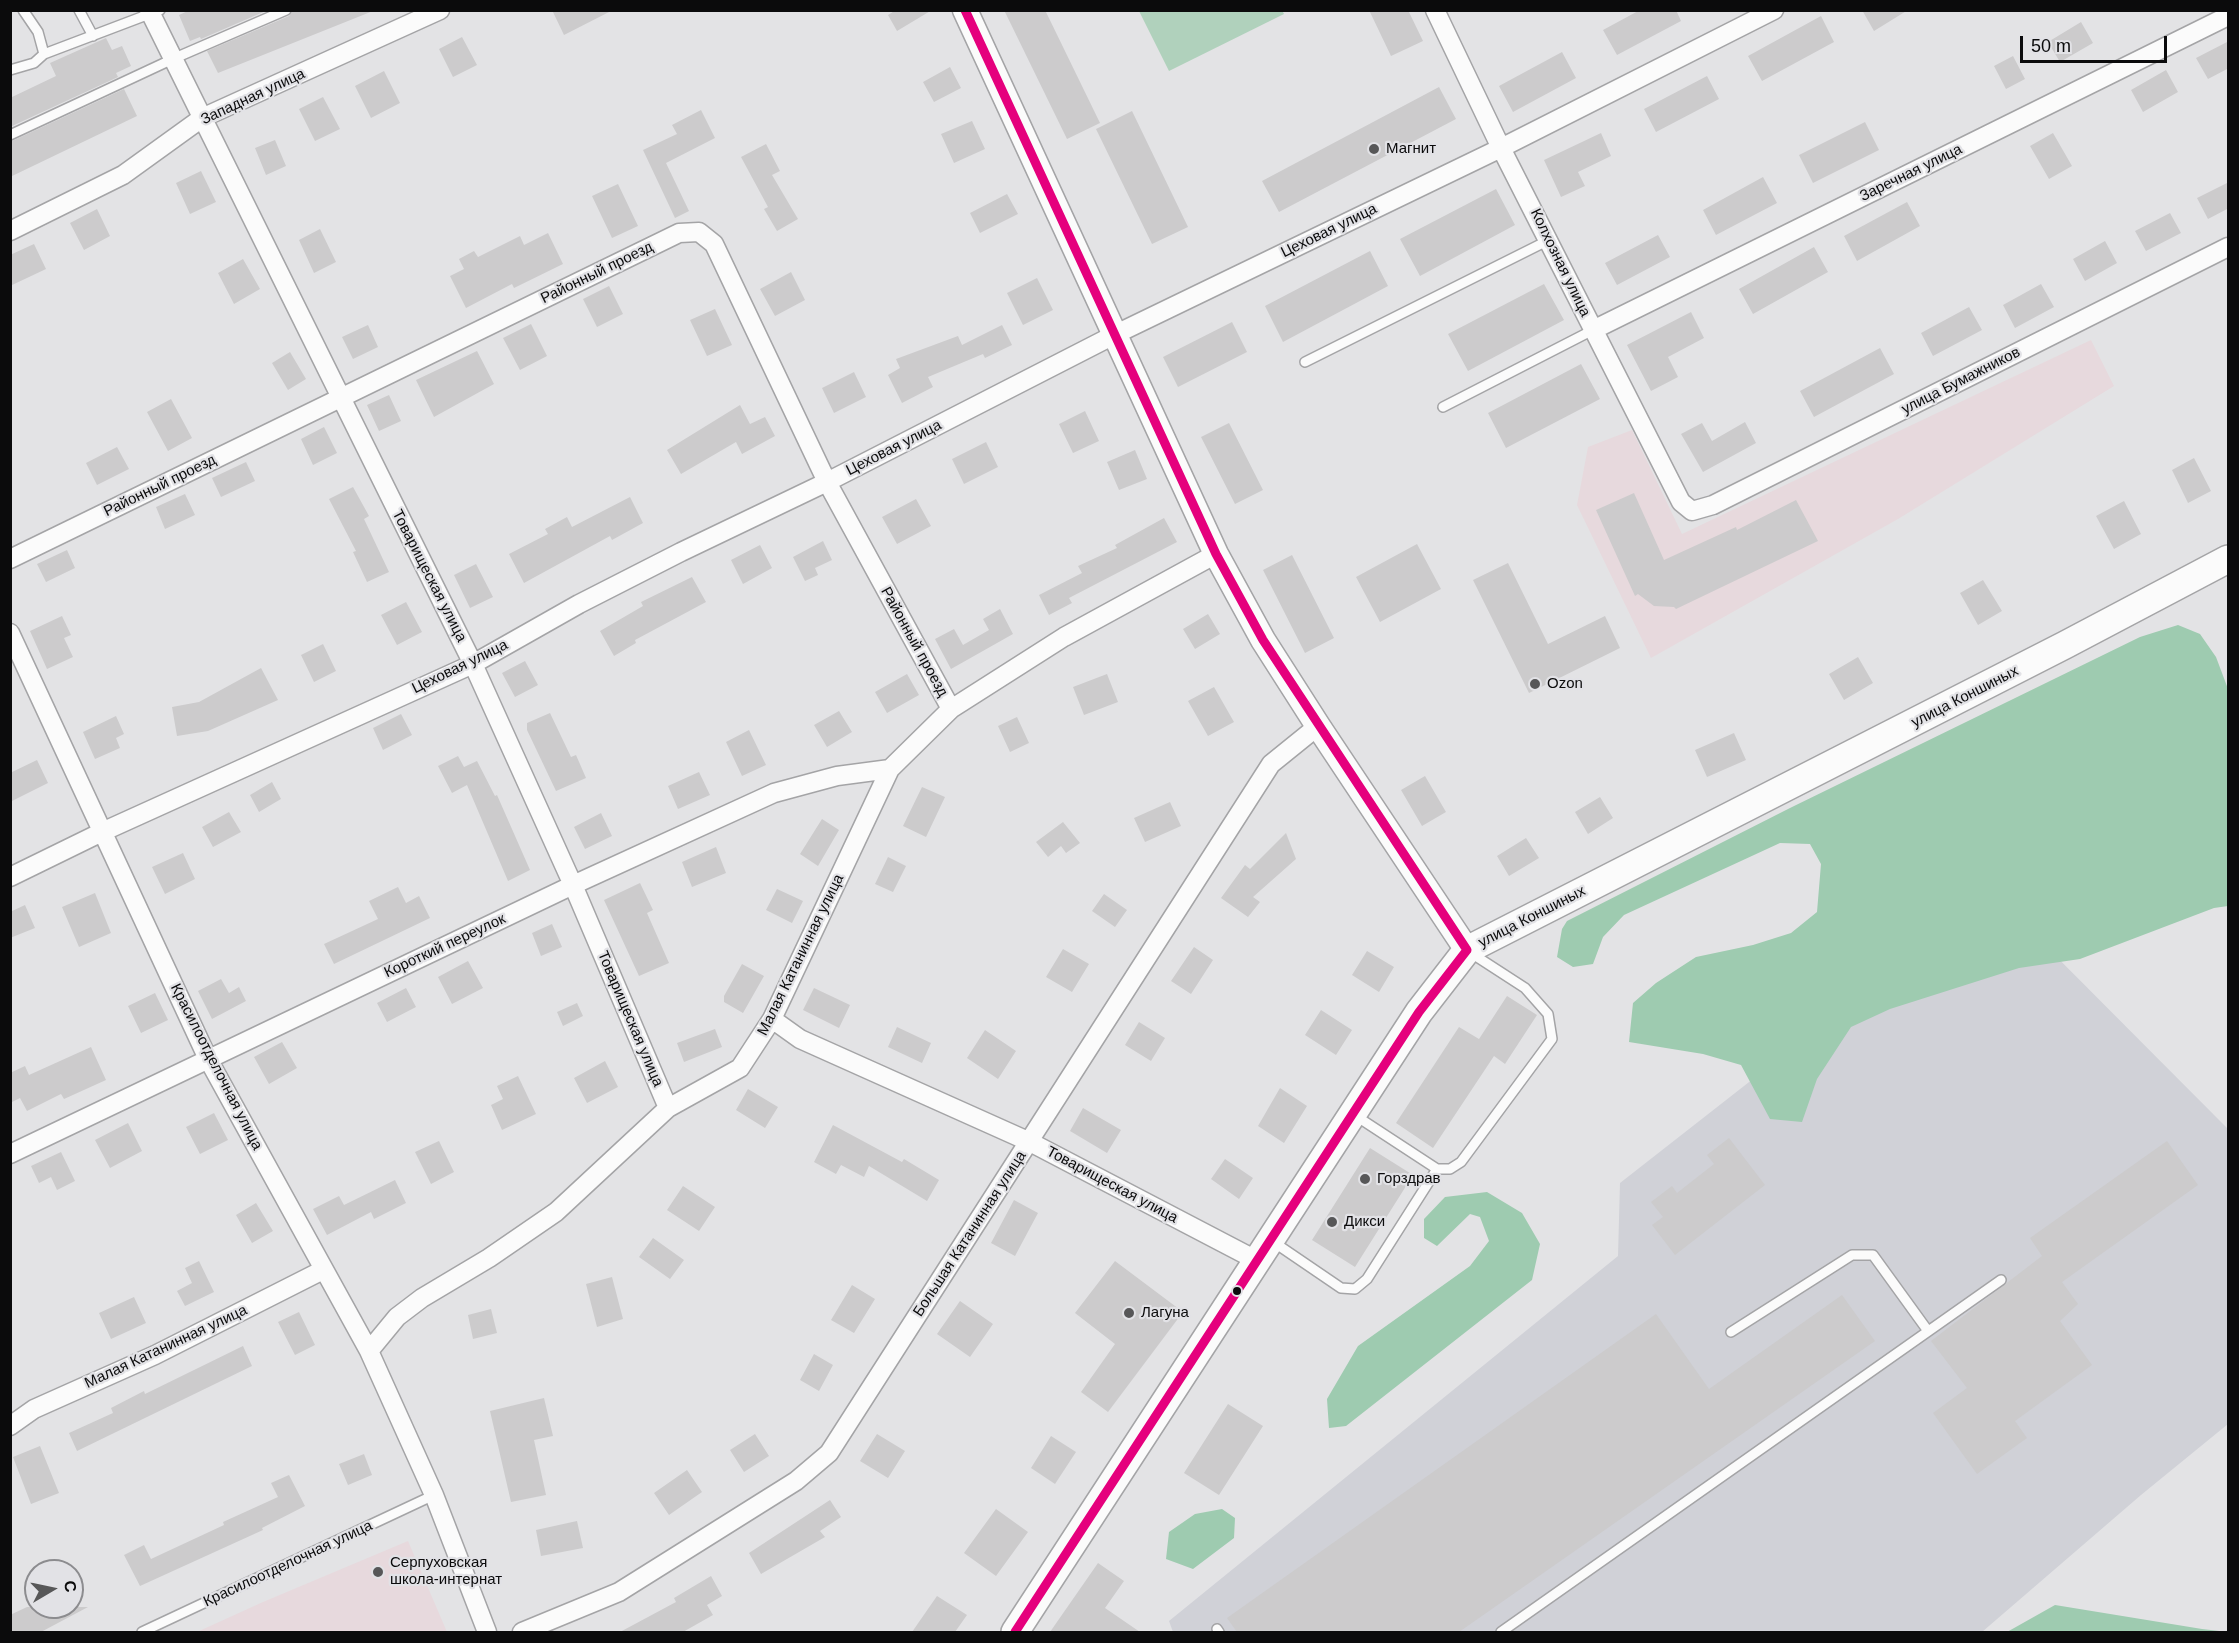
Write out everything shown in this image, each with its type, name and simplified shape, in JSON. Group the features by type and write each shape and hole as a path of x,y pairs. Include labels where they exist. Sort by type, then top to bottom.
{"main road":[{"name":"улица Коншиных","path":"1015,1632 1419,1012 1467,950 2229,559"}],"street":[{"name":"Западная улица","path":"10,231 123,175 202,118 440,10"},
{"path":"965,10 1216,554 1263,640 1467,950"},
{"name":"Колхозная улица","path":"1435,10 1501,148 1681,502 1692,511"},
{"name":"Цеховая улица","path":"10,878 102,832 473,664 579,604 827,482 1114,335 1501,148 1774,10"},
{"name":"Товарищеская улица","path":"153,12 202,118 473,664 573,885 668,1108"},
{"name":"Заречная улица","path":"1593,330 2229,16"},
{"name":"Районный проезд","path":"10,559 679,233 699,232 714,244 827,482 951,709"},
{"name":"улица Бумажников","path":"1692,511 1713,505 2229,247"},
{"name":"Малая Катанинная улица","path":"369,1351 397,1317 422,1298 489,1258 556,1212 668,1108 740,1068 772,1019 890,769 951,709 1064,637 1216,554"},
{"name":"Красилоотделочная улица","path":"10,633 208,1059 369,1351 434,1495 487,1632"},
{"name":"Большая Катанинная улица","path":"522,1632 619,1592 796,1481 829,1453 1271,764 1318,726"},
{"name":"Короткий переулок","path":"10,1154 573,885 774,793 837,776 890,769"},
{"name":"Товарищеская улица","path":"772,1019 800,1039 1263,1250"},
{"name":"Малая Катанинная улица","path":"10,1426 34,1409 155,1355 323,1270"}],"lane":[{"path":"23,10 38,32 44,54"},
{"path":"79,10 93,36"},
{"path":"10,135 174,58 286,10"},
{"path":"10,70 34,63 44,54 153,12"},
{"path":"1305,362 1549,240"},
{"path":"1443,407 1593,330"},
{"path":"1352,1114 1437,1169 1450,1169 1461,1162 1552,1039 1548,1014 1525,988 1467,950"},
{"path":"1263,1250 1341,1288 1355,1289 1367,1279 1437,1169"},
{"path":"1731,1332 1852,1255 1873,1255 1928,1331"},
{"path":"1501,1632 2001,1280"},
{"name":"Красилоотделочная улица","path":"142,1632 434,1495"}],"shaded area":[{"path":"2091,340 2114,386 1898,519 1651,658 1577,505 1588,447 1632,430 1682,534"},
{"path":"1992,892 2228,1129 2228,1424 2141,1495 1982,1632 1173,1632 1169,1621 1618,1256 1620,1183"},
{"name":"Серпуховская школа-интернат","path":"408,1541 447,1632 197,1632 263,1602"}],"green space":[{"path":"1282,10 1284,14 1169,71 1139,11"},
{"path":"2178,625 2200,634 2216,657 2228,689 2228,906 2214,908 2080,959 2019,968 1890,1009 1851,1027 1817,1079 1802,1122 1770,1119 1741,1065 1703,1054 1629,1042 1633,1003 1656,983 1696,957 1753,945 1791,933 1817,912 1821,864 1810,844 1780,843 1624,915 1603,937 1593,964 1573,967 1557,957 1562,929 1567,921 1790,808 2140,637"},
{"path":"1487,1192 1522,1213 1540,1244 1532,1280 1346,1426 1329,1428 1327,1399 1358,1346 1470,1266 1489,1241 1480,1217 1470,1214 1437,1246 1424,1238 1424,1219 1445,1197"},
{"path":"1222,1509 1235,1518 1234,1538 1193,1569 1166,1559 1169,1532 1195,1514"},
{"path":"2055,1605 2202,1629 2228,1632 2007,1632"}],"building":[{"path":"190,10 268,10 201,39 200,37 190,41 179,15"},
{"path":"293,10 373,11 218,73 207,51 289,16"},
{"path":"552,10 613,10 564,35"},
{"path":"896,10 932,10 897,31 888,15"},
{"path":"1004,10 1045,10 1100,123 1067,139"},
{"path":"1369,10 1408,10 1423,41 1391,56"},
{"path":"1640,10 1676,10 1681,21 1617,55 1603,30"},
{"path":"1862,10 1908,10 1874,31"},
{"path":"1821,16 1834,42 1762,81 1748,56"},
{"path":"2081,22 2093,43 2060,62 2048,42"},
{"path":"462,37 477,65 453,77 439,49"},
{"path":"106,38 112,50 122,46 131,66 116,73 118,77 10,127 10,98 56,76 50,63"},
{"path":"2229,41 2229,68 2208,79 2196,58"},
{"path":"1562,52 1576,78 1513,112 1499,86"},
{"path":"2013,56 2025,79 2006,89 1994,66"},
{"path":"950,67 961,88 934,102 923,82"},
{"path":"2166,70 2178,92 2143,112 2131,90"},
{"path":"384,71 400,103 371,118 355,86"},
{"path":"1707,76 1719,99 1656,132 1644,109"},
{"path":"1439,87 1456,119 1279,212 1262,181"},
{"path":"124,89 137,116 10,177 10,142"},
{"path":"323,97 340,129 315,141 299,109"},
{"path":"701,110 715,138 666,163 689,211 675,218 643,150 677,134 672,125"},
{"path":"1132,111 1188,227 1152,244 1096,129"},
{"path":"972,121 985,149 954,163 941,134"},
{"path":"1865,122 1879,150 1813,183 1799,155"},
{"path":"1601,133 1611,156 1578,172 1585,186 1561,197 1544,160"},
{"path":"2053,133 2072,166 2049,179 2030,146"},
{"path":"275,140 286,166 266,175 255,148"},
{"path":"766,144 780,171 772,175 798,219 777,231 764,209 768,207 741,157"},
{"path":"201,171 216,202 190,214 176,183"},
{"path":"1763,177 1777,203 1716,235 1703,210"},
{"path":"2229,182 2229,208 2208,219 2197,198"},
{"path":"618,184 638,226 612,238 592,196"},
{"path":"1496,189 1515,225 1420,276 1400,239"},
{"path":"1007,194 1018,214 980,233 970,213"},
{"path":"1907,202 1920,226 1857,261 1844,236"},
{"path":"97,209 110,236 84,250 70,223"},
{"path":"2170,213 2181,233 2146,251 2135,231"},
{"path":"320,229 336,262 314,273 299,240"},
{"path":"548,233 563,264 514,288 512,284 466,308 450,276 464,269 459,259 474,251 478,257 520,236 524,245"},
{"path":"1658,235 1670,257 1617,285 1605,263"},
{"path":"2105,241 2117,263 2085,281 2073,259"},
{"path":"34,244 46,269 10,286 10,255"},
{"path":"1814,247 1828,272 1753,314 1739,289"},
{"path":"1370,251 1388,286 1283,342 1265,306"},
{"path":"243,259 260,289 234,304 218,273"},
{"path":"791,272 805,300 775,316 760,289"},
{"path":"1037,278 1053,310 1023,325 1007,293"},
{"path":"1544,284 1564,320 1468,371 1448,334"},
{"path":"2041,284 2054,307 2015,328 2003,305"},
{"path":"609,286 623,314 597,327 583,299"},
{"path":"1969,307 1982,330 1933,356 1921,333"},
{"path":"715,309 732,345 707,356 690,320"},
{"path":"1691,312 1704,338 1668,357 1678,377 1651,391 1627,345"},
{"path":"1232,322 1247,352 1178,387 1163,357"},
{"path":"531,324 547,356 520,370 503,338"},
{"path":"368,325 378,347 353,359 342,337"},
{"path":"1002,325 1012,345 985,358 983,354 928,377 933,387 902,403 888,375 900,368 896,359 958,336 962,345"},
{"path":"1880,348 1894,374 1814,417 1800,391"},
{"path":"477,351 494,384 434,417 416,380"},
{"path":"290,352 306,379 288,390 272,363"},
{"path":"1581,364 1600,399 1506,448 1488,413"},
{"path":"854,372 866,397 834,413 822,388"},
{"path":"389,395 401,421 379,431 367,405"},
{"path":"171,399 192,438 168,451 147,412"},
{"path":"740,405 750,424 765,417 775,436 742,454 736,442 681,474 667,450"},
{"path":"1085,411 1099,441 1073,453 1059,424"},
{"path":"1745,422 1756,443 1703,472 1681,434 1702,423 1712,441"},
{"path":"1229,423 1263,490 1235,504 1201,437"},
{"path":"324,427 337,453 313,465 301,439"},
{"path":"986,442 998,467 964,484 952,459"},
{"path":"117,447 129,469 97,485 86,463"},
{"path":"1135,450 1147,479 1119,490 1107,462"},
{"path":"2194,458 2211,491 2188,503 2172,470"},
{"path":"246,462 255,481 221,497 212,478"},
{"path":"353,487 369,516 364,519 389,572 367,582 353,552 356,551 329,499"},
{"path":"1634,493 1664,560 1736,527 1737,530 1796,500 1818,541 1676,609 1654,606 1638,594 1635,596 1596,510"},
{"path":"185,494 195,515 165,529 156,507"},
{"path":"630,497 643,523 612,540 610,536 524,583 509,554 548,534 545,529 567,517 572,527"},
{"path":"916,499 931,526 897,544 882,517"},
{"path":"2124,501 2141,534 2114,549 2096,516"},
{"path":"1164,518 1177,542 1069,598 1072,603 1049,615 1039,595 1082,573 1078,566 1117,548 1115,545"},
{"path":"823,541 832,560 815,568 818,575 805,581 793,557"},
{"path":"1417,544 1441,589 1380,622 1356,577"},
{"path":"760,545 772,568 743,584 731,560"},
{"path":"67,550 75,568 46,582 37,564"},
{"path":"1292,555 1334,638 1305,653 1263,570"},
{"path":"1508,563 1548,644 1605,616 1620,648 1529,693 1473,580"},
{"path":"476,564 493,597 470,608 454,575"},
{"path":"692,577 706,602 635,640 636,643 614,656 600,631 643,606 641,602"},
{"path":"1983,580 2002,611 1978,625 1960,593"},
{"path":"406,602 422,632 397,645 381,615"},
{"path":"1000,609 1013,634 951,669 935,639 954,629 963,645 989,630 983,619"},
{"path":"1208,614 1220,634 1195,649 1183,629"},
{"path":"62,616 71,635 64,638 73,657 47,669 30,631"},
{"path":"323,644 336,671 314,682 301,655"},
{"path":"1858,657 1873,683 1844,700 1829,674"},
{"path":"525,661 538,685 515,697 502,673"},
{"path":"261,668 278,700 208,731 177,736 172,707 199,702"},
{"path":"907,674 919,695 887,713 875,692"},
{"path":"1107,674 1118,702 1084,715 1073,687"},
{"path":"1214,687 1234,722 1208,736 1188,701"},
{"path":"839,711 852,732 827,747 814,725"},
{"path":"550,713 571,757 576,755 586,778 556,791 527,730 527,723"},
{"path":"401,714 412,735 383,750 373,728"},
{"path":"116,716 124,734 116,738 120,748 95,759 83,732"},
{"path":"1017,717 1029,743 1010,752 998,726"},
{"path":"749,730 766,765 742,776 726,742"},
{"path":"1734,733 1746,760 1707,777 1695,750"},
{"path":"458,756 464,767 477,761 495,796 497,795 530,870 508,881 467,785 452,793 438,766"},
{"path":"37,760 48,783 10,802 10,773"},
{"path":"699,772 710,795 678,809 668,786"},
{"path":"1425,776 1446,812 1422,826 1401,790"},
{"path":"272,782 281,799 259,812 250,795"},
{"path":"922,787 945,797 926,837 903,826"},
{"path":"1600,797 1613,818 1588,834 1575,812"},
{"path":"1170,802 1181,826 1145,842 1134,818"},
{"path":"229,812 241,832 213,847 202,827"},
{"path":"601,813 612,836 585,849 574,827"},
{"path":"822,819 839,830 818,866 800,854"},
{"path":"1063,822 1080,843 1066,853 1061,846 1048,857 1036,842"},
{"path":"1286,833 1296,859 1253,897 1260,902 1248,917 1221,898 1245,865 1250,869"},
{"path":"1526,838 1539,858 1509,876 1497,856"},
{"path":"716,847 726,873 692,887 682,862"},
{"path":"183,853 195,879 165,894 152,867"},
{"path":"888,857 906,866 893,892 875,884"},
{"path":"640,883 653,910 647,913 669,963 639,976 604,900"},
{"path":"398,887 406,903 419,896 430,918 334,964 324,944 378,919 369,901"},
{"path":"777,889 803,901 792,923 766,910"},
{"path":"95,893 111,933 79,947 62,907"},
{"path":"1104,894 1127,910 1115,927 1092,911"},
{"path":"25,905 35,928 10,938 10,912"},
{"path":"552,924 562,947 541,956 532,933"},
{"path":"1194,947 1213,960 1191,994 1171,981"},
{"path":"1063,949 1089,964 1072,992 1046,977"},
{"path":"1367,951 1394,967 1379,992 1352,975"},
{"path":"468,961 483,988 452,1004 438,977"},
{"path":"742,964 764,976 743,1013 724,1002 724,996"},
{"path":"221,979 229,993 239,987 246,1001 212,1019 198,991"},
{"path":"406,988 416,1007 387,1022 377,1003"},
{"path":"814,988 850,1005 839,1028 803,1010"},
{"path":"155,993 168,1020 141,1033 128,1006"},
{"path":"1507,996 1537,1015 1505,1064 1494,1056 1433,1148 1396,1123 1459,1027 1479,1039"},
{"path":"577,1003 583,1016 563,1026 557,1012"},
{"path":"1321,1010 1352,1030 1336,1055 1305,1035"},
{"path":"1139,1022 1165,1038 1151,1061 1125,1045"},
{"path":"897,1027 931,1043 922,1063 888,1047"},
{"path":"715,1029 722,1047 684,1062 677,1043"},
{"path":"985,1030 1016,1051 998,1079 967,1058"},
{"path":"282,1042 297,1068 269,1084 254,1057"},
{"path":"91,1047 106,1080 64,1099 61,1094 27,1111 20,1098 10,1103 10,1073 25,1066 29,1075"},
{"path":"605,1061 618,1087 587,1103 574,1078"},
{"path":"518,1076 536,1114 502,1130 491,1105 503,1099 497,1086"},
{"path":"1280,1088 1307,1106 1284,1143 1258,1126"},
{"path":"748,1089 778,1107 765,1128 736,1110"},
{"path":"1083,1108 1121,1130 1107,1153 1070,1131"},
{"path":"214,1113 228,1140 200,1154 186,1127"},
{"path":"128,1123 142,1151 110,1168 95,1140"},
{"path":"833,1125 902,1162 904,1159 939,1180 927,1201 869,1166 864,1177 841,1165 836,1174 814,1162"},
{"path":"1729,1138 1765,1185 1675,1255 1652,1225 1663,1217 1651,1202 1672,1186 1677,1193 1714,1164 1707,1155"},
{"path":"439,1141 454,1172 431,1184 415,1152"},
{"path":"2167,1141 2198,1185 2062,1282 2078,1304 2060,1321 2092,1365 2015,1421 2027,1438 1977,1474 1933,1413 1967,1388 1931,1341 2042,1256 2030,1238"},
{"path":"1370,1148 1413,1175 1355,1267 1312,1240"},
{"path":"61,1152 75,1181 57,1190 51,1177 39,1183 31,1166"},
{"path":"1225,1159 1253,1178 1239,1199 1211,1179"},
{"path":"395,1180 406,1203 374,1219 371,1212 327,1235 313,1209 339,1196 344,1205"},
{"path":"683,1186 715,1207 699,1231 667,1210"},
{"path":"1014,1200 1038,1213 1015,1256 991,1243"},
{"path":"256,1203 273,1231 252,1243 236,1215"},
{"path":"653,1238 684,1260 670,1279 639,1257"},
{"path":"199,1261 214,1292 185,1306 177,1291 192,1283 185,1268"},
{"name":"Лагуна","path":"1115,1261 1183,1312 1108,1412 1081,1392 1115,1344 1075,1313"},
{"path":"612,1277 623,1319 597,1327 586,1284"},
{"path":"852,1285 875,1299 854,1333 831,1320"},
{"path":"1842,1295 1875,1341 1459,1632 1237,1632 1227,1618 1656,1314 1709,1389"},
{"path":"134,1297 146,1323 111,1339 99,1313"},
{"path":"960,1301 993,1324 970,1357 937,1334"},
{"path":"491,1309 497,1333 473,1339 468,1315"},
{"path":"299,1312 315,1345 295,1355 278,1322"},
{"path":"243,1346 252,1366 77,1451 69,1433 113,1413 111,1408 144,1391 145,1394"},
{"path":"814,1354 833,1365 819,1391 800,1380"},
{"path":"544,1398 553,1436 534,1440 546,1495 511,1502 490,1411"},
{"path":"1228,1404 1263,1426 1219,1495 1184,1473"},
{"path":"755,1434 769,1456 744,1472 730,1450"},
{"path":"877,1434 905,1451 888,1478 860,1461"},
{"path":"1051,1436 1076,1452 1055,1484 1031,1468"},
{"path":"40,1446 59,1493 31,1504 13,1457"},
{"path":"364,1454 372,1475 348,1485 339,1464"},
{"path":"687,1470 702,1492 669,1515 654,1493"},
{"path":"289,1475 305,1506 262,1528 263,1530 140,1586 124,1555 144,1545 151,1559 224,1525 223,1522 278,1497 271,1483"},
{"path":"830,1500 841,1517 820,1531 825,1537 761,1574 749,1553"},
{"path":"996,1509 1028,1532 996,1576 964,1553"},
{"path":"577,1521 583,1548 541,1556 536,1530"},
{"path":"1098,1563 1124,1581 1105,1608 1140,1632 1050,1632"},
{"path":"711,1576 722,1596 707,1605 713,1615 683,1632 620,1632 676,1602 674,1598"},
{"path":"937,1596 967,1615 955,1632 912,1632"},
{"path":"24,1608 24,1619 65,1619 41,1632 10,1632 10,1615"}],"transit line":[{"path":"965,10 1216,554 1263,640 1467,950"},
{"path":"1015,1632 1419,1012 1467,950"}],"place":[{"name":"Магнит","path":"1374,149"},
{"name":"Ozon","path":"1535,684"},
{"name":"Горздрав","path":"1365,1179"},
{"name":"Дикси","path":"1332,1222"},
{"name":"Лагуна","path":"1129,1313"},
{"name":"Серпуховская школа-интернат","path":"378,1572"}]}
